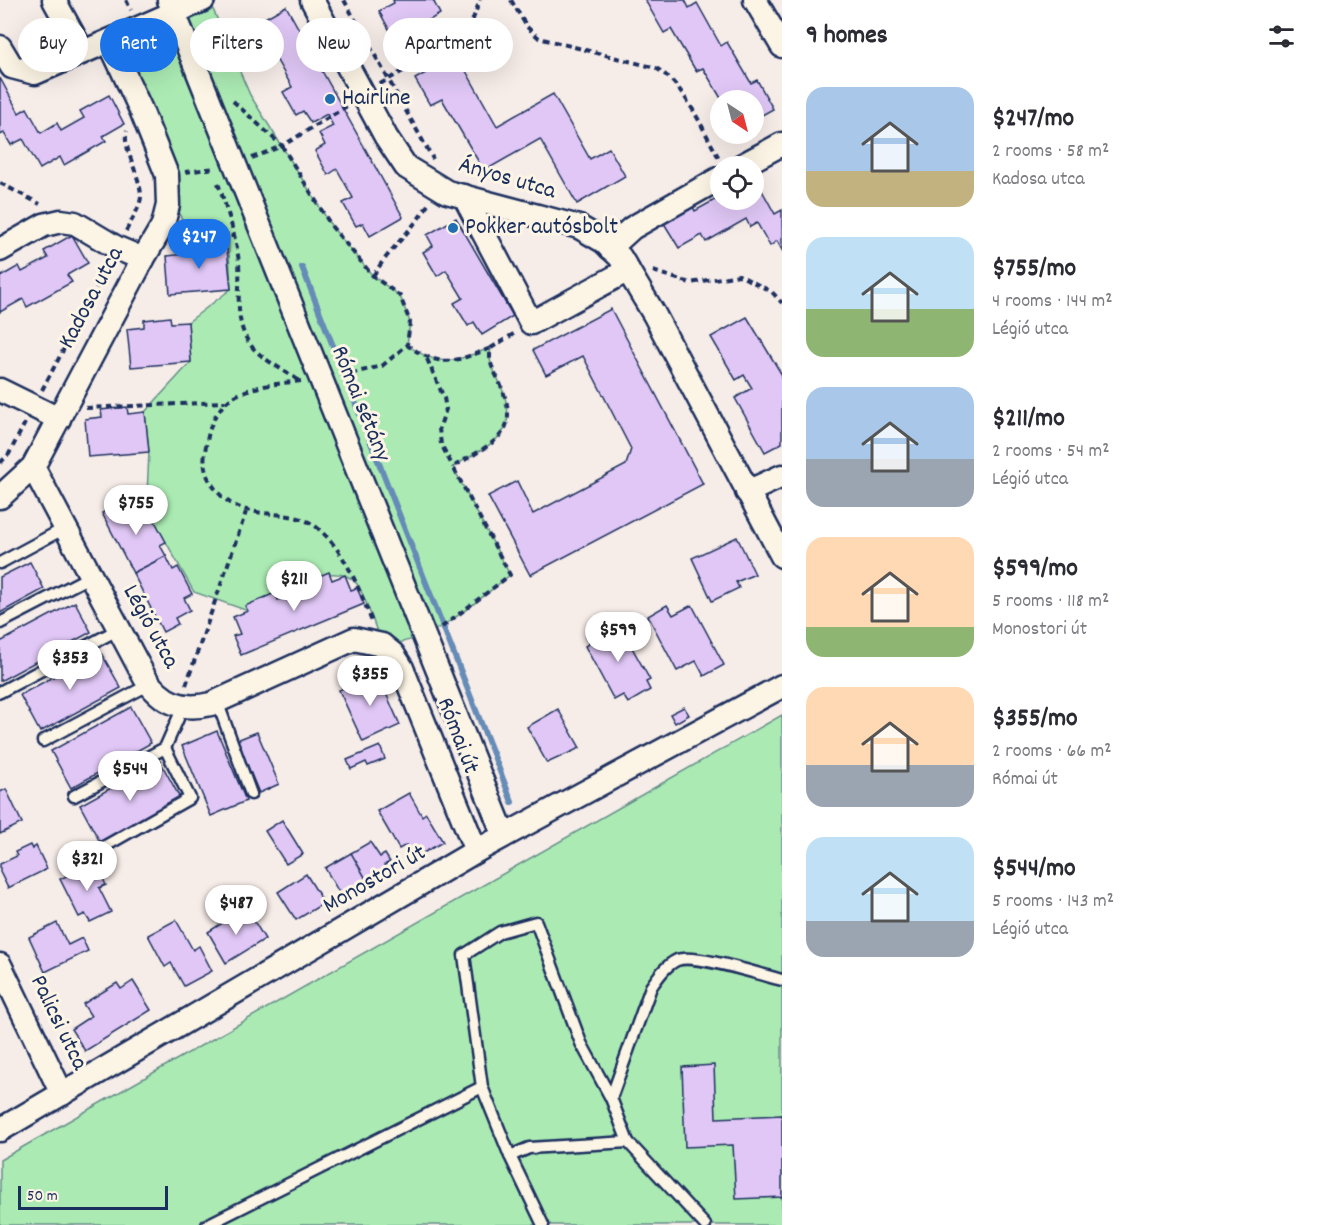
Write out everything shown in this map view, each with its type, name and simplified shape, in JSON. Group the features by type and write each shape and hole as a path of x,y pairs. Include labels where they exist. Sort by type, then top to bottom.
{"street":[{"path":"54,0 64,18"},
{"path":"152,18 172,7 203,0"},
{"name":"Ányos utca","path":"312,0 406,167 438,178 464,196 579,227 620,258 782,556"},
{"path":"755,0 782,46"},
{"name":"Római sétány","path":"172,7 318,379 501,828"},
{"path":"0,47 12,67 18,69"},
{"name":"Kadosa utca","path":"0,497 33,467 143,259 164,225 168,205 167,175 123,72"},
{"path":"760,156 782,144"},
{"path":"464,196 531,323 620,258 632,228 710,184"},
{"path":"0,250 44,225 61,221 75,223 117,248 143,259"},
{"path":"0,390 61,414"},
{"name":"Légió utca","path":"33,467 150,684 167,700 183,706"},
{"path":"747,492 782,476"},
{"path":"183,706 200,707 217,702 354,639 382,645"},
{"name":"Római út","path":"382,645 393,654 402,668 476,852"},
{"name":"Monostori út","path":"0,1130 476,852 782,686"},
{"name":"Palicsi utca","path":"2,973 62,1094"}],"lane":[{"path":"0,563 65,528"},
{"path":"0,623 91,576"},
{"path":"0,692 119,629"},
{"path":"43,741 150,684"},
{"path":"217,702 251,794"},
{"path":"74,796 165,748 183,706"},
{"path":"100,849 190,798 165,748"},
{"path":"543,1225 510,1156 482,1086 464,955 500,932 536,922 581,1043 611,1098 628,1142 705,1225"},
{"path":"611,1098 651,987 663,971 677,960 693,958 782,980"},
{"path":"207,1225 482,1086"},
{"path":"510,1156 529,1148 628,1142"}],"path":[{"path":"344,0 438,178 417,224 393,247 373,276"},
{"path":"167,175 235,165 282,146 343,109 363,94 467,35 480,0"},
{"path":"511,0 527,27 539,38 656,68 666,74 679,91 718,156"},
{"path":"61,414 114,407 226,402 256,386 355,374 382,366 407,345 410,322 400,297 373,276 332,227 282,146 231,99"},
{"path":"212,168 234,236 239,264 238,302 242,326 253,347 318,379"},
{"path":"0,183 75,223"},
{"path":"155,239 234,236"},
{"path":"620,258 635,257 656,273 690,283 739,275 772,292 782,303"},
{"path":"407,345 427,358 453,362 491,348 531,323"},
{"path":"453,467 498,438 507,427 510,412 508,399 489,359 491,348"},
{"path":"427,358 444,398 446,410 439,429 441,444 510,575 436,631"},
{"path":"226,402 208,430 204,468 218,492 246,512 297,518 322,531 357,584 382,645"},
{"path":"183,706 184,689 246,512"}],"green space":[{"path":"209,0 217,18 190,18 190,72 240,72 250,95 332,227 373,276 400,296 410,322 407,345 419,353 439,360 457,359 491,348 491,364 505,398 508,413 507,424 493,442 453,467 510,575 466,610 435,630 419,637 382,645 360,589 347,576 334,574 302,581 248,611 194,592 166,542 146,516 149,452 145,412 191,362 188,322 231,289 228,233 185,230 167,175 122,72 178,72 178,18 165,18"},
{"path":"782,715 782,1225 0,1225 0,1160"}],"building":[{"path":"393,0 433,0 440,14 433,18 383,18 379,11 394,3"},
{"path":"645,0 685,0 689,8 697,3 721,46 727,42 751,83 757,80 763,90 716,90 703,68 696,71 671,29 664,33"},
{"path":"286,6 296,24 296,72 323,72 403,217 370,236 363,223 356,226 343,203 353,198 337,169 328,175 315,151 325,145 319,133 333,126 327,114 311,123 303,111 296,115 283,92 292,87 283,72 284,18 265,18"},
{"path":"427,72 467,72 497,126 553,94 590,159 609,148 625,176 577,204 540,139 484,171 442,99 430,105 415,79"},
{"path":"0,78 19,113 27,108 41,133 57,123 61,131 84,118 80,111 109,95 124,124 103,136 106,141 64,165 60,157 40,169 23,139 11,145 4,133 0,135"},
{"path":"764,93 773,109 764,114"},
{"path":"764,194 775,214 782,210 782,250 777,241 770,246 757,223 750,227 746,219 706,242 702,235 679,248 662,220 691,203 695,211 710,203 710,210 764,210"},
{"path":"456,218 513,316 482,335 474,322 468,326 454,303 463,298 446,270 437,276 423,252 433,246 427,235"},
{"path":"72,235 88,263 67,275 72,282 27,307 23,299 0,312 0,277 19,266 22,272 48,258 44,251"},
{"path":"210,244 210,251 227,249 231,289 170,294 167,256 184,254 183,247"},
{"path":"611,309 703,484 530,575 488,496 517,481 533,514 626,465 631,449 583,356 546,375 533,350"},
{"path":"170,317 171,323 188,322 191,362 131,367 127,329 144,327 144,320"},
{"path":"747,317 782,375 782,443 765,452 735,398 752,388 744,375 736,380 711,337"},
{"path":"127,407 128,414 145,412 149,452 88,457 85,419 102,417 101,410"},
{"path":"139,503 146,516 151,514 166,542 160,545 166,556 133,573 102,513 119,504 123,511"},
{"path":"737,537 755,574 736,582 739,588 712,601 692,558"},
{"path":"166,556 173,570 178,567 192,594 184,598 190,610 175,618 178,624 163,632 133,573"},
{"path":"30,562 44,589 0,613 0,577"},
{"path":"329,572 332,580 345,575 351,590 357,588 364,604 241,655 233,636 240,634 233,617 248,611 245,606 275,593 278,600 303,589 300,584"},
{"path":"75,602 91,632 0,681 0,642"},
{"path":"667,605 673,615 692,605 724,665 704,676 696,661 677,671 648,616"},
{"path":"613,622 617,630 621,628 650,680 646,682 650,690 628,703 623,695 614,700 585,646 590,643 586,637"},
{"path":"100,651 121,688 40,732 20,695"},
{"path":"377,673 400,725 363,742 339,690"},
{"path":"131,707 151,743 71,788 51,751"},
{"path":"684,707 689,715 675,723 670,714"},
{"path":"558,709 580,748 547,763 527,727"},
{"path":"217,731 246,801 211,816 182,746"},
{"path":"257,732 279,784 259,793 237,740"},
{"path":"380,746 385,759 368,766 366,762 351,769 347,760"},
{"path":"160,761 180,798 100,842 80,805"},
{"path":"6,789 22,823 0,834 0,792"},
{"path":"409,793 422,816 426,813 443,842 414,858 406,845 399,849 377,811"},
{"path":"282,820 303,854 286,864 265,831"},
{"path":"370,842 380,857 385,854 390,862 384,865 390,874 370,886 351,853"},
{"path":"30,845 32,849 36,846 47,869 8,888 0,872 0,864 17,856 15,852"},
{"path":"351,853 370,886 344,901 325,868"},
{"path":"95,862 106,885 99,888 111,912 90,922 85,914 79,917 60,879"},
{"path":"306,874 324,903 296,920 278,892"},
{"path":"246,908 265,939 226,963 208,932"},
{"path":"176,920 193,950 199,946 212,971 184,986 171,963 165,967 148,935"},
{"path":"57,923 68,945 82,938 88,951 45,972 29,937"},
{"path":"133,981 151,1010 85,1051 71,1029 91,1016 83,1004 117,983 121,989"},
{"path":"714,1065 716,1118 782,1115 782,1197 736,1199 733,1145 685,1147 682,1067"}],"waterway":[{"path":"302,267 512,802"}],"place":[{"name":"Hairline","path":"330,99"},
{"name":"Pokker autósbolt","path":"453,228"}]}
